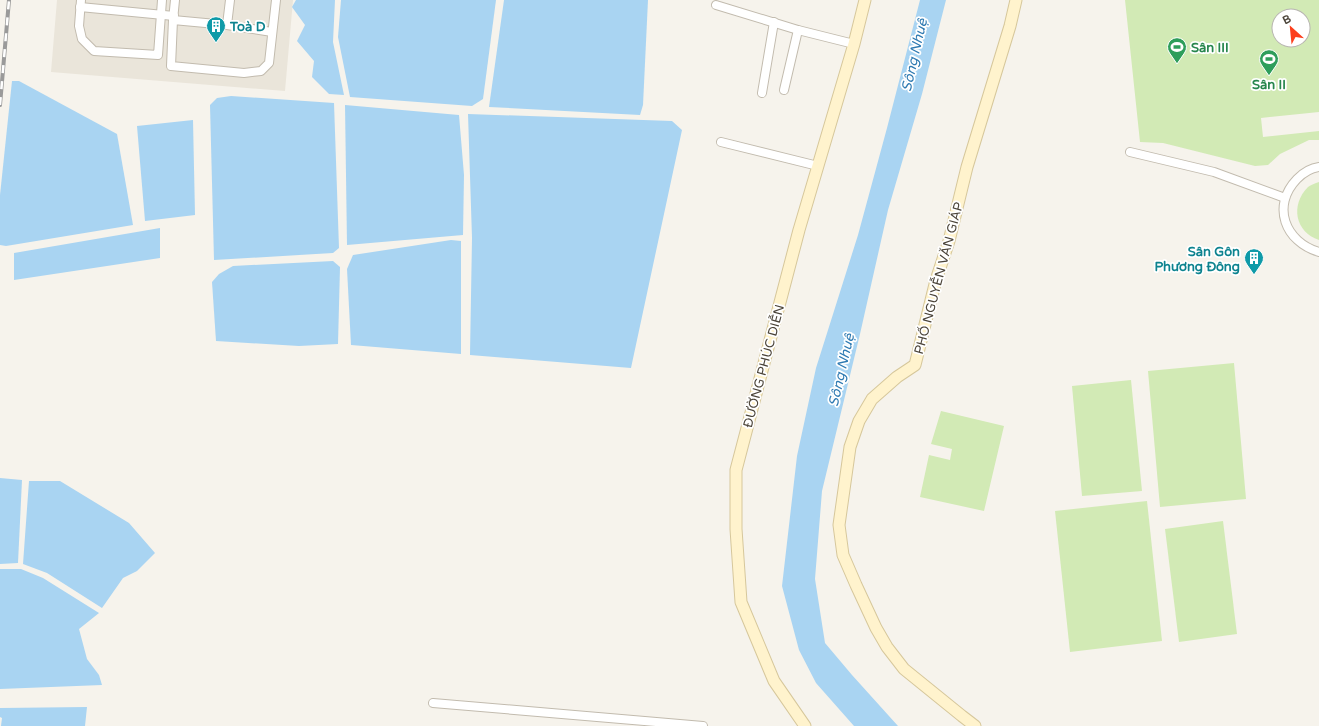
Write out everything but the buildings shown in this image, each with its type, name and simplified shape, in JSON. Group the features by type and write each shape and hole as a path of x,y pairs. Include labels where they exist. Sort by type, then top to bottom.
{"street":[{"path":"162,0 161,15 158,55 94,51 82,39 79,26 80,4 161,15 272,32"},
{"path":"175,0 171,66 244,73 261,71 269,63 276,0"},
{"path":"228,25 230,0"},
{"name":"ĐƯỜNG PHÚC DIỄN","path":"805,726 774,681 741,602 736,529 736,470 799,230 854,44 865,0"},
{"name":"PHỐ NGUYỄN VĂN GIÁP","path":"975,726 904,669 887,647 872,621 843,555 839,525 850,447 859,421 872,399 897,377 915,365 936,280 949,241 967,167 1010,26 1016,0"},
{"path":"716,5 798,30 854,44"},
{"path":"762,93 774,22"},
{"path":"784,90 798,30"},
{"path":"721,142 818,166"},
{"path":"1130,152 1214,172 1285,198"},
{"path":"1319,167 1302,174 1292,184 1285,198 1284,209 1285,220 1289,231 1298,242 1309,249 1319,252"},
{"path":"433,703 703,726"}],"shaded area":[{"path":"57,0 293,0 285,91 51,72"}],"green space":[{"path":"1125,0 1319,0 1319,112 1261,118 1263,137 1319,131 1319,140 1309,140 1280,154 1268,165 1255,166 1163,143 1140,142"},
{"path":"1319,182 1319,240 1305,231 1300,224 1297,210 1302,194 1308,187"},
{"path":"1234,363 1246,499 1160,507 1148,371"},
{"path":"1131,380 1142,491 1082,496 1072,386"},
{"path":"941,411 1004,426 984,511 920,497 929,455 950,460 952,449 931,444"},
{"path":"1147,501 1162,641 1070,652 1055,511"},
{"path":"1223,521 1237,634 1179,642 1165,529"}],"water":[{"path":"296,0 335,0 333,42 344,95 329,94 312,77 314,61 297,41 305,25 292,7"},
{"path":"341,0 496,0 483,99 472,106 350,97 338,37"},
{"path":"504,0 648,0 643,105 640,115 489,107"},
{"name":"Sông Nhuệ","path":"920,0 946,0 922,94 888,210 822,491 815,579 825,643 898,726 854,726 816,683 799,650 782,586 797,456 816,368 858,235"},
{"path":"12,81 19,81 117,134 133,225 6,246 0,245 0,195"},
{"path":"231,96 334,103 339,248 333,253 214,260 210,105 217,98"},
{"path":"345,105 459,115 464,175 463,235 347,245"},
{"path":"468,114 672,121 682,130 631,368 470,355 472,238"},
{"path":"193,120 195,215 145,221 137,126"},
{"path":"160,228 160,258 14,280 14,253"},
{"path":"451,240 461,241 461,354 351,345 347,269 353,255"},
{"path":"333,261 340,267 338,344 299,346 216,341 212,282 219,274 233,266"},
{"path":"0,478 22,480 18,563 0,564"},
{"path":"29,481 60,481 129,523 155,553 137,571 123,578 102,608 47,573 23,564"},
{"path":"0,569 21,569 43,578 99,613 79,629 87,659 99,675 102,685 0,689"},
{"path":"87,707 85,726 1,726 2,718 0,717 0,708"}],"railway":[{"path":"0,105 9,0"}],"place":[{"name":"Toà D","path":"216,43"},
{"name":"Sân III","path":"1177,64"},
{"name":"Sân II","path":"1269,76"},
{"name":"Sân Gôn Phương Đông","path":"1254,275"}]}
